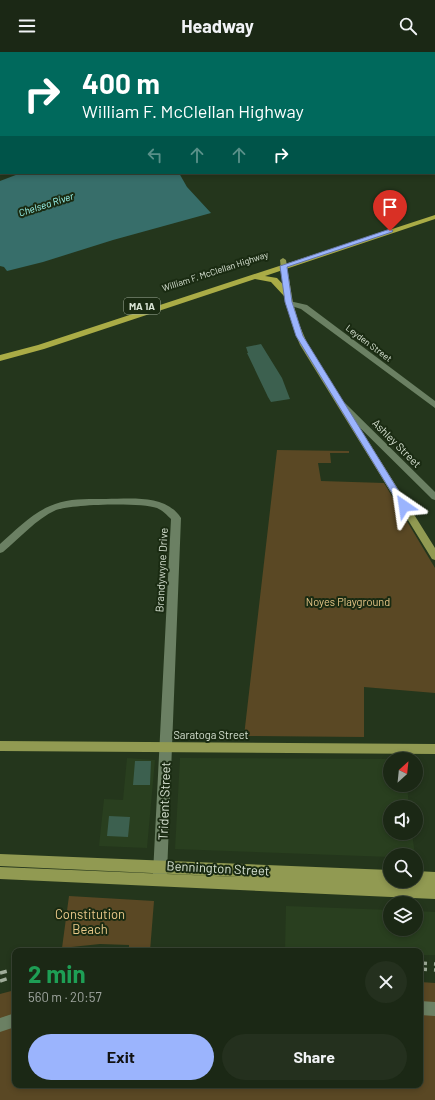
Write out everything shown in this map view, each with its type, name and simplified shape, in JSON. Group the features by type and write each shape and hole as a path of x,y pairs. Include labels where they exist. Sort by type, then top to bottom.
{"highway":[{"name":"William F. McClellan Highway","path":"0,358 41,347 247,279 283,263 435,210"},
{"name":"William F. McClellan Highway","path":"0,350 435,217"},
{"path":"247,279 260,277 271,279 279,284 288,298"}],"main road":[{"path":"283,263 288,298 296,328 304,345 435,556"},
{"name":"Saratoga Street","path":"0,746 421,748 435,750"},
{"name":"Bennington Street","path":"0,860 160,874"},
{"name":"Bennington Street","path":"0,873 160,874 319,880 366,876 383,877"},
{"path":"366,876 367,889"},
{"path":"423,878 435,879"},
{"name":"Bennington Street","path":"319,880 367,889 435,892"}],"street":[{"name":"Leyden Street","path":"288,298 304,307 435,405"},
{"name":"Ashley Street","path":"342,405 435,497"},
{"path":"361,437 375,437"},
{"name":"Brandywyne Drive","path":"0,549 43,514 62,505 79,502 159,505 170,511 176,518 166,746"},
{"name":"Trident Street","path":"160,874 166,746"},
{"path":"423,1008 435,1009"},
{"path":"0,1025 12,1021"}],"shaded area":[{"path":"127,758 155,760 147,848 99,846 104,799 123,800"},
{"path":"180,758 383,759 383,792 408,792 408,800 383,800 383,840 413,840 414,848 383,848 383,857 175,849"},
{"path":"286,906 383,910 383,936 423,936 423,911 435,912 435,955 423,955 423,948 285,948"}],"green space":[{"name":"Noyes Playground","path":"277,450 349,451 349,453 330,453 331,463 318,463 321,481 384,483 435,568 435,693 364,687 364,737 244,736"},
{"name":"Constitution Beach","path":"69,896 154,901 150,948 129,948 129,945 100,944 62,948"},
{"path":"423,982 435,983 435,1100 0,1100 0,994 12,991 12,1088 423,1088"}],"water":[{"name":"Chelsea River","path":"18,174 180,174 187,187 211,213 7,271 4,267 0,266 0,181"}],"building":[{"path":"261,344 282,378 290,399 271,402 268,397 247,353 246,347"},
{"path":"135,761 151,761 150,785 133,785"},
{"path":"109,816 130,817 128,837 107,836"}],"railway":[{"path":"423,963 435,964"},
{"path":"423,969 435,970"},
{"path":"0,973 12,970"},
{"path":"0,981 12,977"}],"route":[{"path":"390,231 283,266 288,302 300,336 312,359 404,506"}]}
